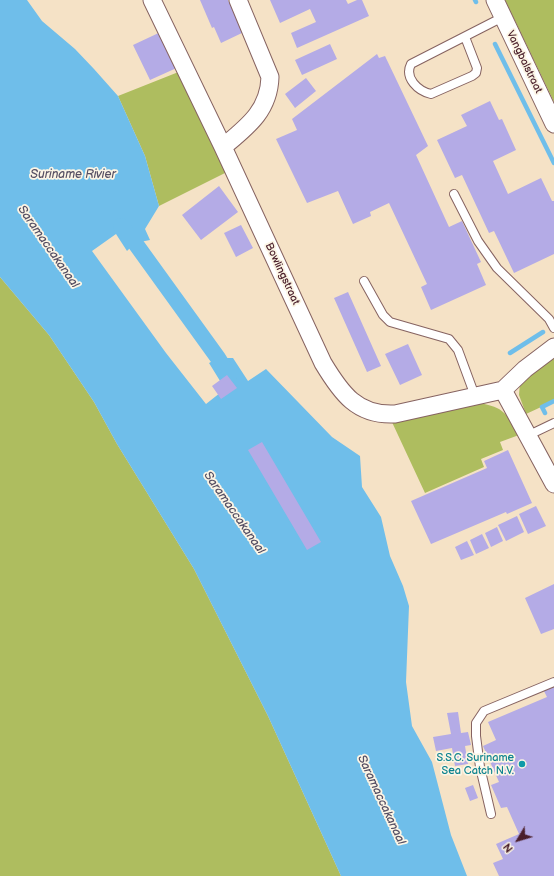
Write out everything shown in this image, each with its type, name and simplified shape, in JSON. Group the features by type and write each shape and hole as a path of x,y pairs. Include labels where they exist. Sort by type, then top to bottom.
{"street":[{"name":"Bowlingstraat","path":"152,0 223,146 323,363 335,384 352,401 367,410 382,414 395,414 504,390"},
{"path":"223,146 247,127 258,114 270,88 270,77 238,0"},
{"name":"Vangbalstraat","path":"494,0 554,124"},
{"path":"554,347 525,369 504,390 554,484"}],"lane":[{"path":"465,37 477,68 474,74 431,94 424,92 413,83 408,70 411,64 503,17"},
{"path":"454,194 478,242 496,268 549,319 554,328"},
{"path":"364,281 383,315 390,322 450,339 458,350 475,396"},
{"path":"529,435 554,423"},
{"path":"491,814 480,766 476,736 476,723 484,711 554,682"}],"green space":[{"path":"505,0 554,0 554,102"},
{"path":"181,71 231,170 159,206 145,156 118,96"},
{"path":"0,277 49,335 94,402 117,444 194,569 268,716 341,876 0,876"},
{"path":"554,357 554,401 526,414 519,395 520,382"},
{"path":"479,403 499,409 504,413 519,435 500,442 503,450 481,459 484,467 425,493 391,420"}],"water":[{"path":"0,0 27,0 42,21 75,49 118,96 145,156 159,206 145,229 150,240 135,243 127,251 116,234 92,251 166,353 206,404 225,389 209,363 218,358 233,358 248,381 266,369 332,437 360,456 362,487 381,517 390,556 403,586 409,606 406,682 412,726 432,762 451,835 467,876 341,876 268,716 194,569 117,444 94,402 49,335 0,277"}],"building":[{"path":"200,0 228,0 244,32 221,43 214,27 212,28"},
{"path":"270,0 346,0 348,4 357,0 362,0 369,16 297,48 291,33 316,22 310,9 280,23"},
{"path":"165,30 181,66 150,80 133,45"},
{"path":"330,44 337,59 302,75 295,60"},
{"path":"377,54 379,58 385,56 428,146 416,155 449,227 462,221 481,262 477,264 486,285 431,310 421,287 427,284 389,203 370,212 371,216 353,224 338,191 307,203 276,139 297,130 292,119"},
{"path":"306,78 316,91 295,108 285,94"},
{"path":"490,101 499,120 502,119 516,150 493,161 508,194 541,178 552,201 554,201 554,254 514,273 494,231 489,233 462,175 455,178 437,140 467,126 461,115"},
{"path":"219,186 238,212 201,240 182,215"},
{"path":"241,225 253,248 236,257 224,233"},
{"path":"348,292 381,366 367,372 334,298"},
{"path":"408,344 422,375 400,385 385,354"},
{"path":"227,375 237,388 221,399 212,386"},
{"path":"262,442 321,542 307,550 248,450"},
{"path":"508,450 532,503 507,514 506,512 431,544 411,501 487,468 484,461"},
{"path":"536,506 546,526 528,534 519,514"},
{"path":"517,516 524,532 506,541 498,525"},
{"path":"497,527 503,541 491,547 485,533"},
{"path":"482,534 489,548 476,554 470,540"},
{"path":"467,541 474,555 461,560 455,547"},
{"path":"554,584 554,629 541,634 525,598"},
{"name":"S.S.C. Suriname Sea Catch N.V.","path":"554,687 554,876 499,876 493,863 503,859 496,844 519,834 507,807 501,808 491,785 499,782 483,746 496,740 488,722 547,697 544,691"},
{"path":"458,712 461,733 468,732 471,745 465,746 468,764 455,766 452,748 436,751 433,737 451,734 447,713"},
{"path":"473,785 478,798 470,801 465,788"}],"waterway":[{"path":"495,44 554,163"},
{"path":"121,226 135,243 218,358 229,376"},
{"path":"510,353 543,332"},
{"path":"545,413 542,407 554,401"}],"place":[{"name":"S.S.C. Suriname Sea Catch N.V.","path":"522,764"}],"water label":[{"name":"Suriname Rivier","path":"73,175"},
{"name":"Saramaccakanaal","path":"48,247"},
{"name":"Saramaccakanaal","path":"234,513"},
{"name":"Saramaccakanaal","path":"381,800"}]}
